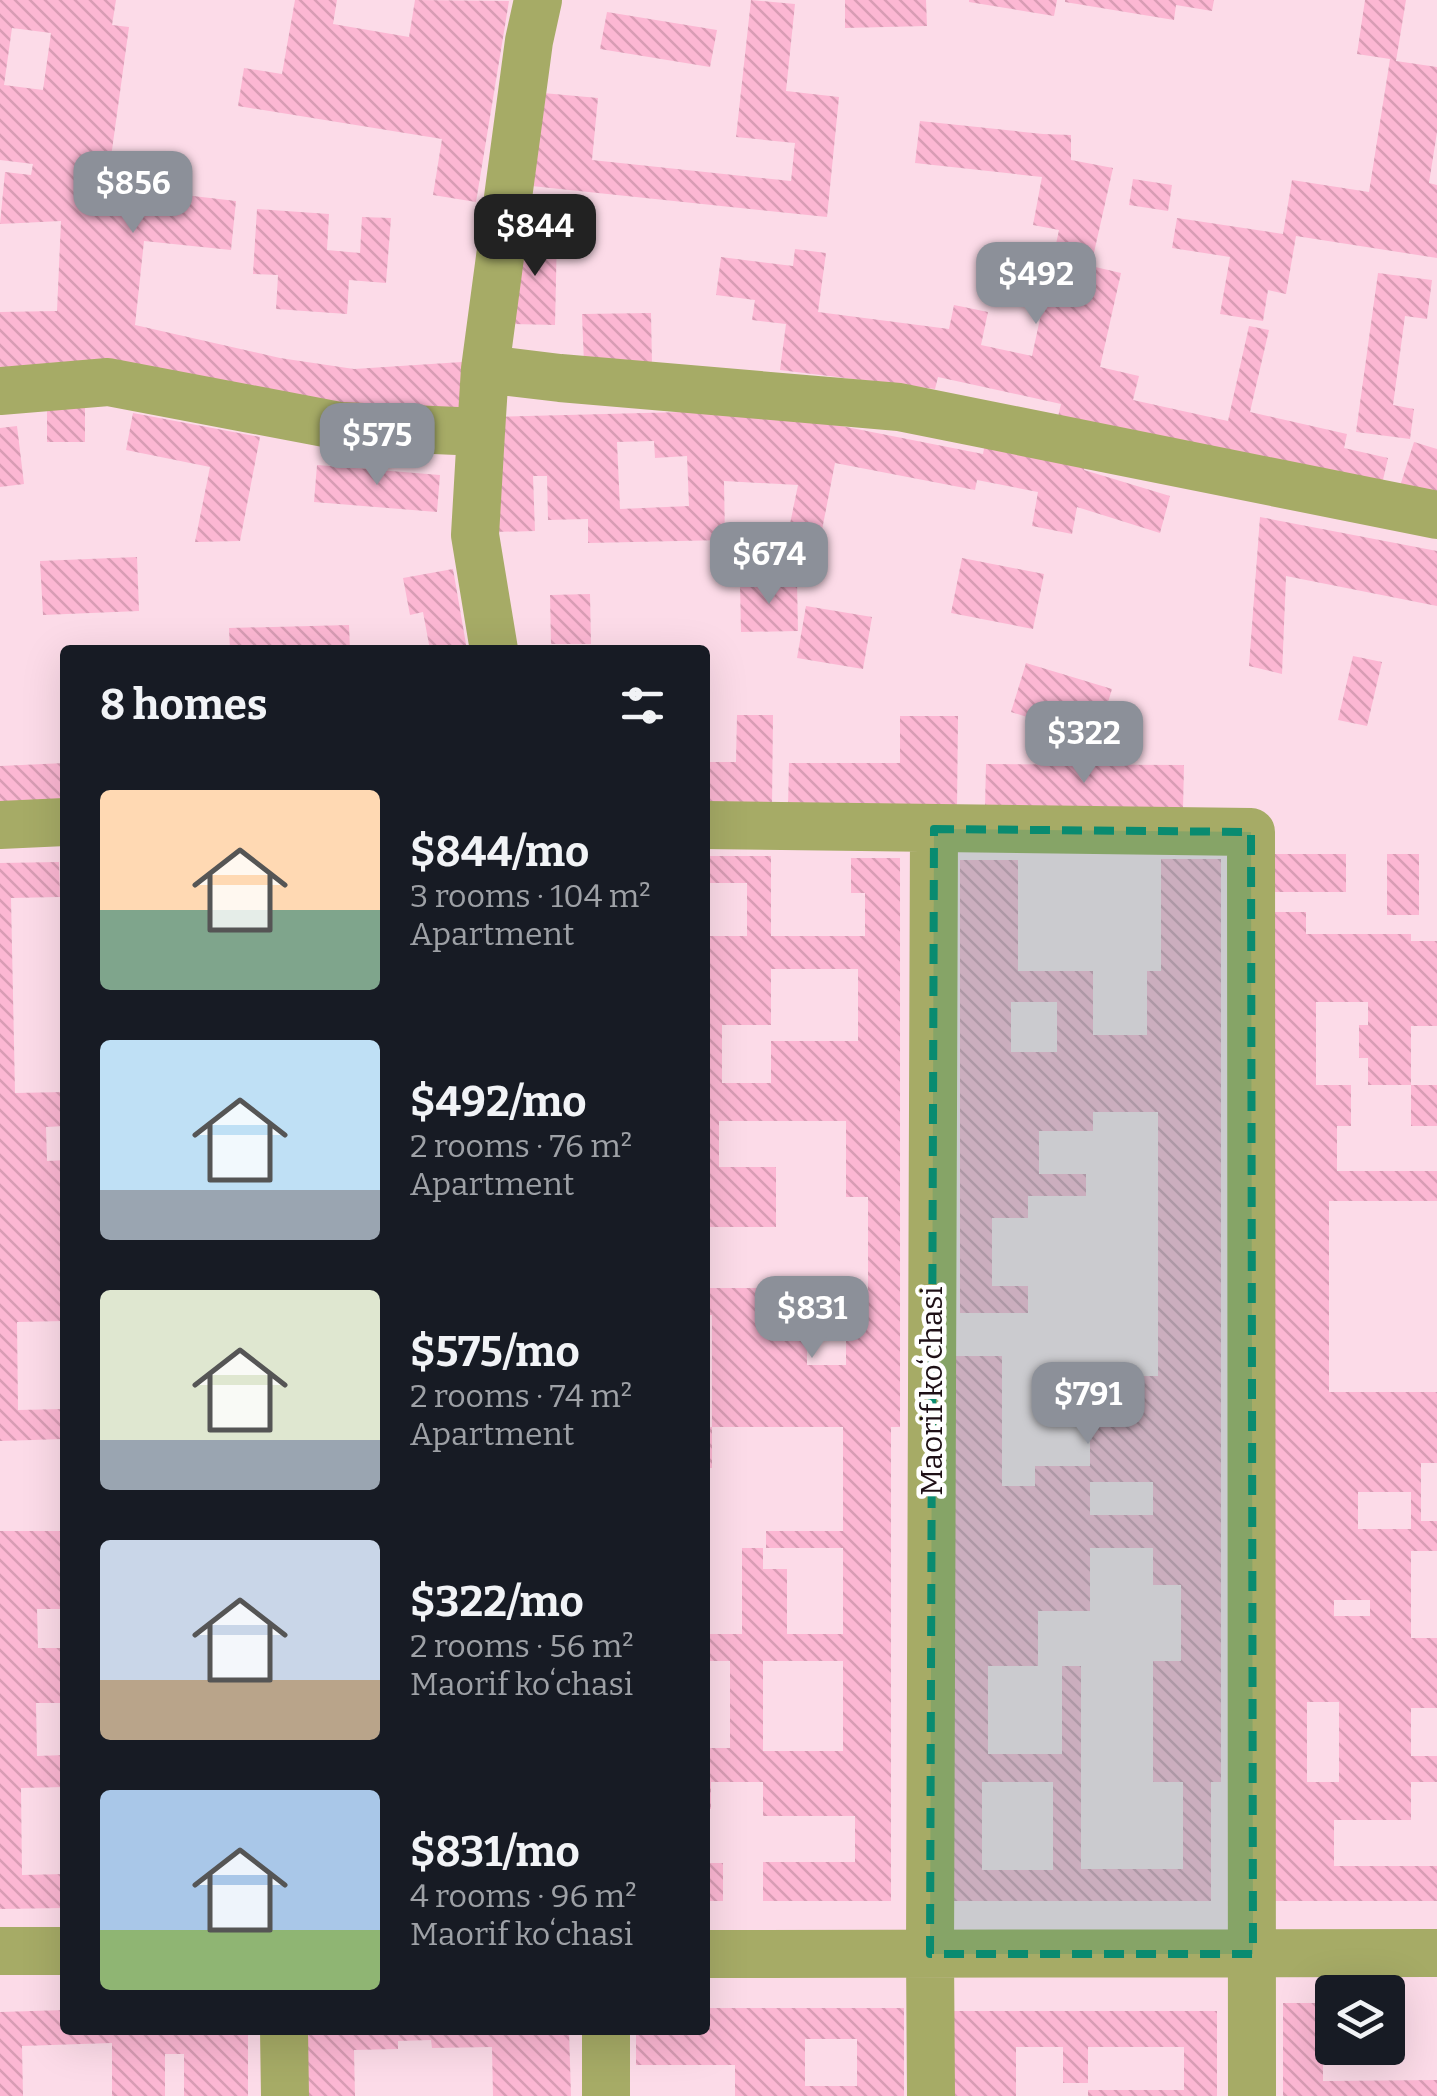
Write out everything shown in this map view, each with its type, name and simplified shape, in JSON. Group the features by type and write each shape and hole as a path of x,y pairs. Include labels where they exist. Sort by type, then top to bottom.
{"street":[{"path":"493,645 475,535 485,369 529,41 538,0"},
{"path":"485,369 899,407 1437,515"},
{"path":"0,390 108,382 340,426 481,432"},
{"path":"0,824 60,822"},
{"path":"710,825 1251,832 1252,2096"},
{"name":"Maorif koʻchasi","path":"932,2096 934,830"},
{"path":"0,1951 60,1951"},
{"path":"710,1954 1437,1953"},
{"path":"284,2035 285,2096"},
{"path":"606,2035 606,2096"}],"highlighted area":[{"path":"934,829 1251,832 1253,1954 930,1954"}],"building":[{"path":"0,0 116,0 112,25 129,27 107,186 236,201 231,250 144,241 135,325 280,358 354,369 462,362 465,417 0,372 0,312 57,311 61,221 0,224 5,172 31,175 33,164 0,160","holes":["12,28 51,33 43,90 4,85"]},
{"path":"295,0 337,0 333,24 409,37 415,0 509,1 476,202 433,195 442,139 238,106 244,68 282,74"},
{"path":"751,0 795,4 786,91 839,97 827,217 522,185 532,92 598,98 592,160 791,181 795,143 736,137"},
{"path":"845,0 926,0 927,26 845,28"},
{"path":"969,0 1057,0 1054,16"},
{"path":"1065,0 1214,0 1212,11 1176,5 1174,20"},
{"path":"1365,0 1406,0 1396,61 1437,67 1437,132 1429,183 1437,185 1437,258 1296,236 1286,294 1268,290 1263,321 1220,314 1230,257 1172,248 1177,218 1283,234 1292,180 1369,192 1390,59 1357,54"},
{"path":"607,12 717,30 710,67 600,49"},
{"path":"920,121 1071,135 1071,160 1113,168 1091,266 1121,273 1100,367 1139,376 1133,400 1228,421 1249,326 1269,330 1250,412 1347,434 1344,448 1388,458 1380,493 1057,421 1061,404 938,377 935,389 780,370 786,324 752,320 755,300 716,295 721,257 793,266 795,249 826,253 818,312 949,329 954,305 988,312 981,345 1032,356 1059,230 1033,225 1042,177 915,163"},
{"path":"1133,179 1172,185 1168,211 1129,205"},
{"path":"257,209 329,214 327,250 360,253 362,217 391,218 386,283 349,280 347,314 276,309 278,275 253,274"},
{"path":"515,232 557,234 555,325 513,324"},
{"path":"1378,273 1432,280 1427,319 1405,316 1393,405 1414,409 1410,439 1356,432"},
{"path":"651,313 652,364 584,364 582,314"},
{"path":"47,405 85,405 85,442 47,442"},
{"path":"722,411 811,420 983,454 986,438 1086,458 1084,470 1170,496 1160,533 1077,507 1072,534 1032,526 1038,492 977,480 975,490 835,463 822,530 790,524 798,485 724,481 725,540 588,543 588,519 548,520 547,476 533,476 535,531 493,532 490,417","holes":["654,441 655,458 687,456 689,506 620,509 617,442"]},
{"path":"133,413 260,437 240,541 195,542 210,467 126,450"},
{"path":"17,426 24,484 0,487 0,428"},
{"path":"1414,442 1437,449 1437,498 1400,486"},
{"path":"317,465 440,475 437,512 314,502"},
{"path":"1260,517 1437,551 1437,606 1286,576 1282,674 1249,666"},
{"path":"137,557 139,611 43,615 40,561"},
{"path":"962,558 1044,574 1033,629 951,613"},
{"path":"453,569 466,645 429,645 423,612 410,615 403,578"},
{"path":"797,582 798,631 741,632 740,584"},
{"path":"590,594 591,644 551,644 550,595"},
{"path":"806,606 872,617 863,669 797,658"},
{"path":"349,625 350,645 230,645 229,628"},
{"path":"1353,656 1382,662 1367,726 1338,720"},
{"path":"1026,663 1112,689 1097,739 1011,712"},
{"path":"737,715 773,715 772,807 710,806 710,762 736,762"},
{"path":"900,716 958,716 957,808 788,807 789,763 900,763"},
{"path":"60,763 60,813 0,814 0,766"},
{"path":"986,764 1184,765 1183,809 985,808"},
{"path":"1272,854 1346,854 1346,892 1272,892"},
{"path":"1387,854 1419,854 1419,915 1387,915"},
{"path":"710,856 771,856 771,936 865,936 865,893 851,893 851,858 900,858 900,1427 891,1427 891,1901 763,1901 763,1862 855,1862 855,1816 763,1816 763,1782 711,1782 710,1809 710,1748 730,1748 730,1661 710,1661 710,1634 742,1634 742,1548 763,1548 763,1569 787,1569 787,1634 843,1634 843,1548 766,1548 766,1531 843,1531 843,1427 712,1427 710,1288 776,1288 776,1315 807,1315 807,1365 846,1365 846,1315 868,1315 868,1197 846,1197 846,1121 719,1121 719,1167 776,1167 776,1227 710,1227 710,936 747,936 747,883 710,883","holes":["771,969 858,969 858,1041 771,1041 771,1083 722,1083 722,1025 771,1025","763,1661 843,1661 843,1751 763,1751"]},
{"path":"1161,859 1221,859 1221,1782 1211,1782 1211,1901 946,1901 946,1356 1002,1356 1002,1486 1035,1486 1035,1466 1090,1466 1090,1376 1158,1376 1158,1112 1093,1112 1093,1131 1039,1131 1039,1174 1086,1174 1086,1196 1028,1196 1028,1218 992,1218 992,1286 1028,1286 1028,1313 960,1313 960,860 1018,860 1018,971 1093,971 1093,1035 1147,1035 1147,971 1161,971","holes":["1011,1002 1057,1002 1057,1052 1011,1052","1090,1482 1153,1482 1153,1515 1090,1515","1090,1548 1153,1548 1153,1585 1181,1585 1181,1661 1153,1661 1153,1782 1183,1782 1183,1869 1081,1869 1081,1666 1062,1666 1062,1754 988,1754 988,1666 1038,1666 1038,1611 1090,1611","982,1782 1053,1782 1053,1870 982,1870"]},
{"path":"59,862 60,897 11,898 15,1093 60,1092 60,1126 46,1127 47,1161 60,1160 60,1321 17,1322 18,1410 60,1409 60,1439 0,1441 0,863"},
{"path":"1272,912 1306,912 1306,934 1411,934 1411,941 1437,941 1437,1026 1411,1026 1411,1085 1368,1085 1368,1058 1359,1058 1359,1025 1368,1025 1368,1002 1316,1002 1316,1085 1351,1085 1351,1126 1337,1126 1337,1171 1437,1171 1437,1201 1329,1201 1329,1392 1437,1392 1437,1463 1421,1463 1421,1521 1437,1521 1437,1551 1411,1551 1411,1638 1437,1638 1437,1708 1411,1708 1411,1756 1437,1756 1437,1782 1411,1782 1411,1820 1334,1820 1334,1866 1437,1866 1437,1901 1272,1901","holes":["1358,1492 1411,1492 1411,1529 1358,1529","1334,1600 1370,1600 1370,1616 1334,1616","1307,1702 1339,1702 1339,1782 1307,1782"]},
{"path":"1411,1085 1437,1085 1437,1126 1411,1126"},
{"path":"710,1427 712,1427 710,1468"},
{"path":"0,1531 60,1531 60,1609 37,1609 38,1648 60,1648 60,1703 36,1703 37,1756 60,1755 60,1787 21,1788 22,1875 60,1874 60,1908 0,1909"},
{"path":"710,1863 723,1863 723,1901 710,1901"},
{"path":"1283,2003 1315,2003 1315,2065 1323,2065 1323,2081 1437,2080 1437,2096 1283,2096"},
{"path":"710,2008 904,2008 904,2096 735,2096 735,2065 636,2065 636,2035 710,2035","holes":["805,2039 857,2039 857,2086 805,2086"]},
{"path":"60,2010 60,2035 248,2035 248,2096 184,2096 184,2054 165,2054 165,2096 112,2096 112,2043 22,2046 23,2096 0,2096 0,2012"},
{"path":"948,2011 1217,2011 1217,2096 1088,2096 1088,2090 1184,2090 1184,2047 1088,2047 1088,2083 1063,2083 1063,2047 1016,2047 1016,2096 948,2096"},
{"path":"299,2035 569,2035 571,2096 493,2096 492,2047 432,2048 431,2040 398,2041 398,2049 354,2050 355,2096 300,2096"}]}
